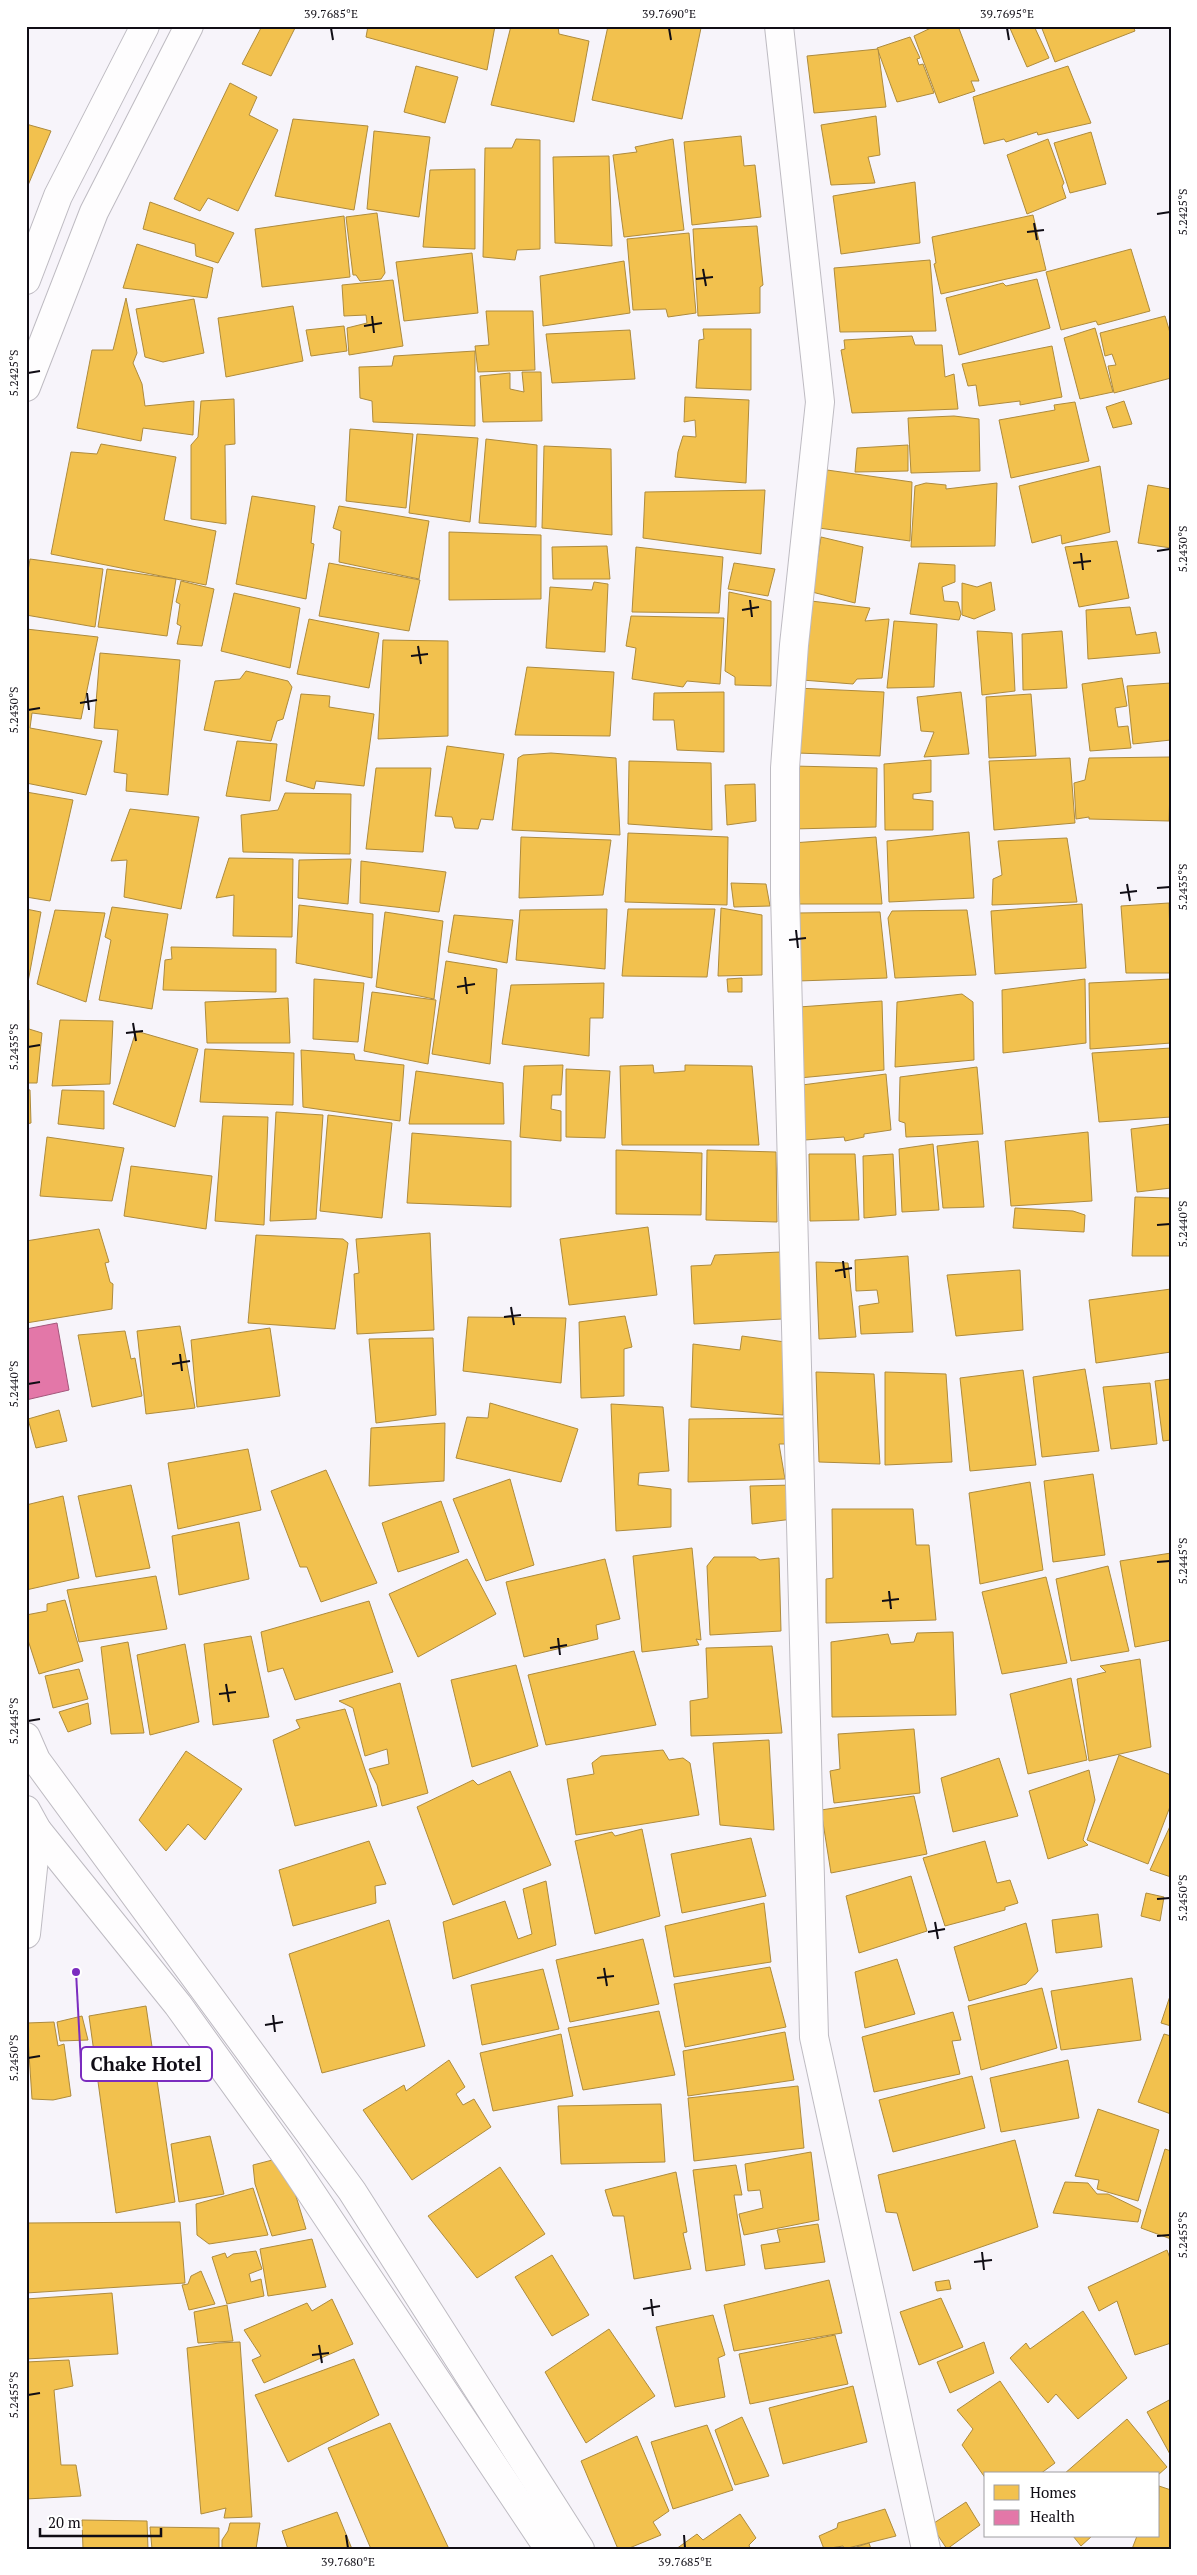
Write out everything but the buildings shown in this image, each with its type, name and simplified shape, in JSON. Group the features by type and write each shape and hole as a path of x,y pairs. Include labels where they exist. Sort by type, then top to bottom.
{"street":[{"path":"26,280 58,196 145,26"},
{"path":"26,387 94,212 189,26"},
{"path":"779,26 820,402 794,645 785,768 785,883 814,2036 926,2549"},
{"path":"26,1737 36,1760 352,2191 580,2549"},
{"path":"26,1934 32,1820"},
{"path":"32,1820 178,2005 288,2158 549,2549"}],"place":[{"name":"Chake Hotel","path":"76,1972"}]}
